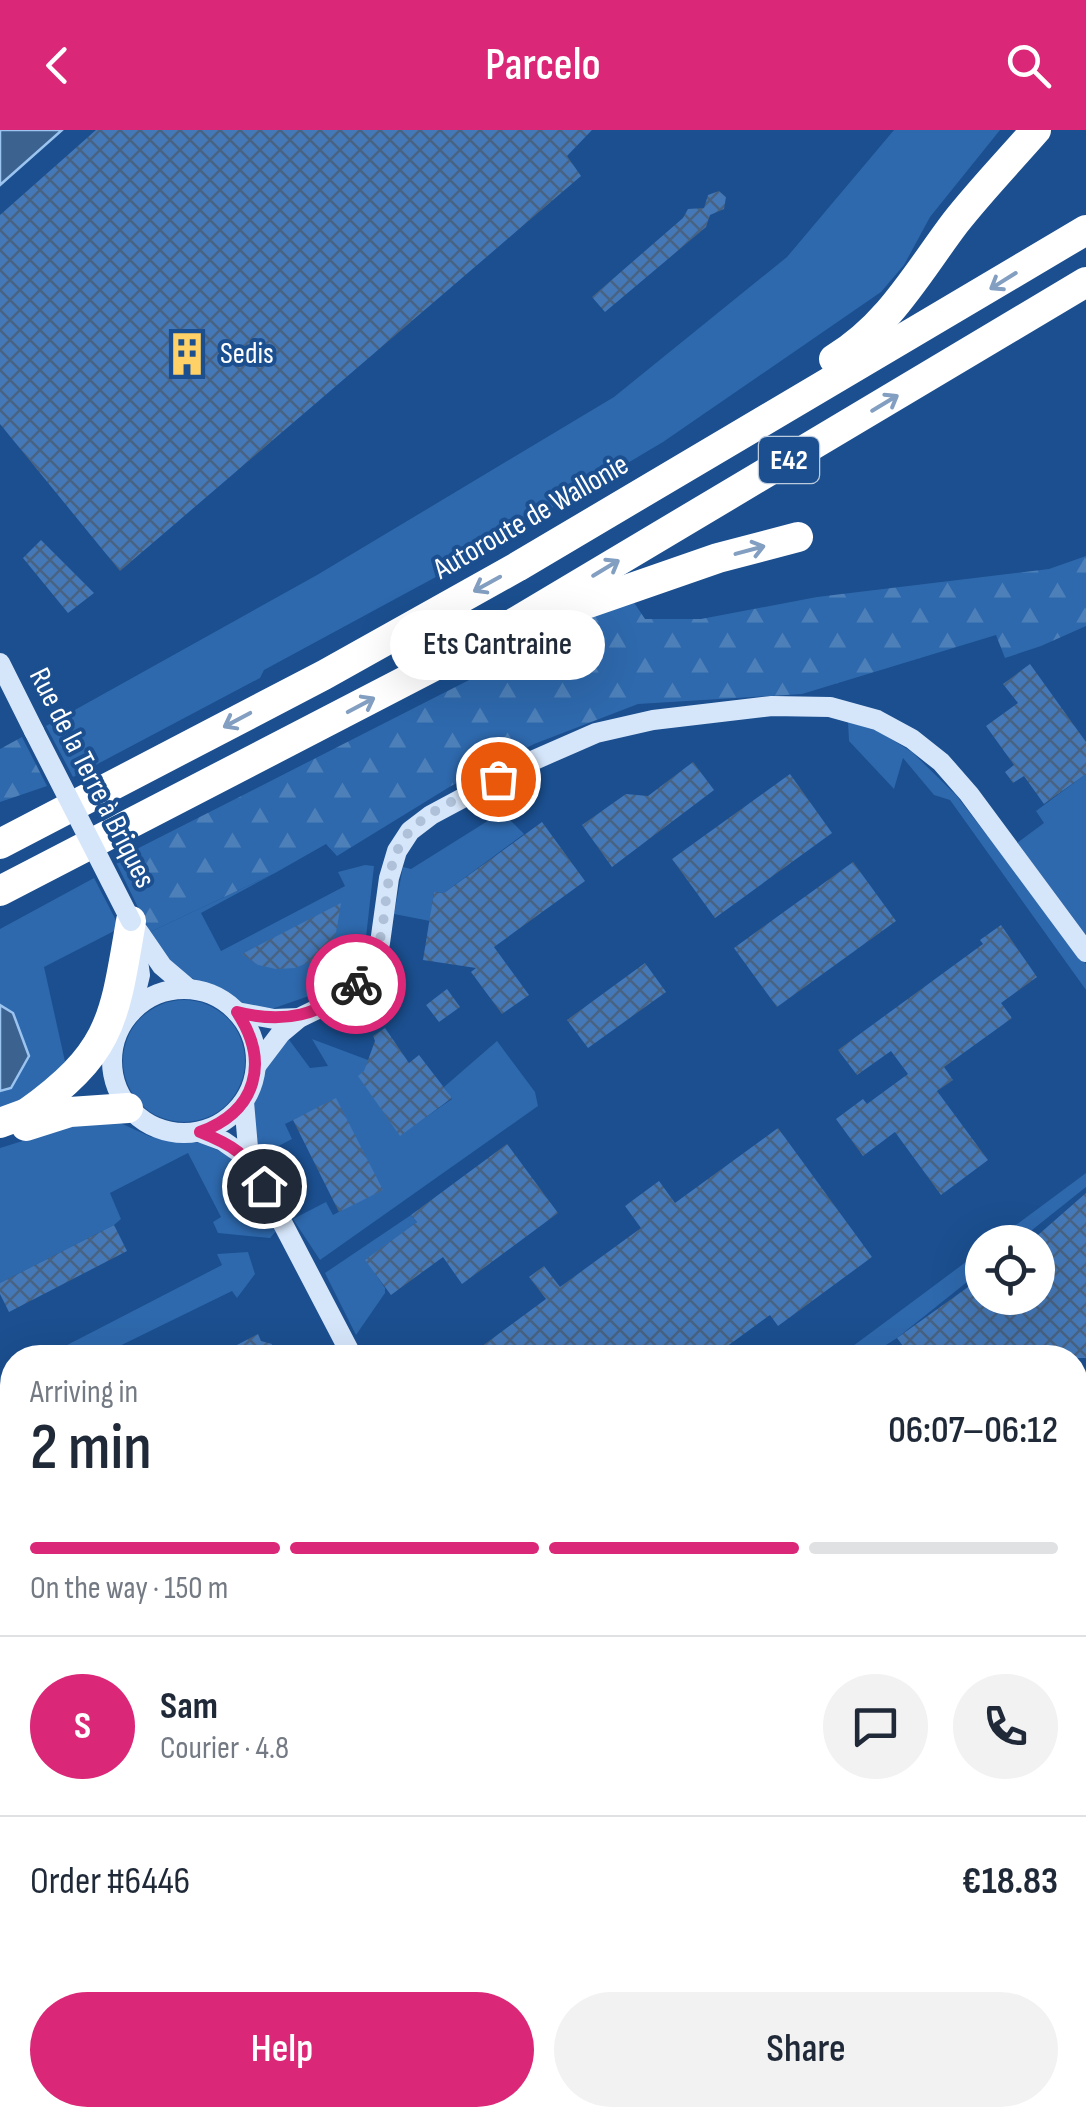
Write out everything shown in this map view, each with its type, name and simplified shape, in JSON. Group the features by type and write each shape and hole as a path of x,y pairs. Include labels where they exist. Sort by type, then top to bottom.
{"highway":[{"path":"722,446 796,382 862,342 918,279 955,223 1036,130"},
{"name":"Autoroute de Wallonie","path":"0,844 324,675 517,567 1086,230"},
{"name":"E42","path":"0,891 492,636 1086,282"},
{"path":"492,636 718,558 798,537"},
{"path":"14,1118 63,1087 106,1034 117,1002 132,921"},
{"path":"14,1118 66,1099 90,1080 112,1051"},
{"path":"0,1136 70,1112 128,1108"}],"main road":[{"name":"Rue de la Terre à Briques","path":"0,663 132,921 162,966 189,990"},
{"path":"256,1066 277,1038 299,1018 340,998 365,976 380,943 397,851 410,831 431,815 532,761 596,732 653,720 772,706 830,707 877,720 912,739 941,762 1086,952"},
{"name":"Rue de la Terre à Briques","path":"131,1012 140,975 132,921"},
{"path":"237,1012 254,1047 256,1066 244,1102 232,1116 200,1132 180,1134 160,1130 128,1108 112,1071 112,1051 118,1030 131,1012 148,999 168,991 189,990 207,993 237,1012 274,1019 299,1018"},
{"path":"244,1102 250,1159 346,1345"},
{"path":"200,1132 223,1141 250,1159"}],"green space":[{"path":"894,130 1000,130 930,217 904,265 881,292 663,442 434,578 264,670 260,678 73,777 46,726 317,575 614,397 787,257"},
{"path":"1086,556 1086,626 1041,646 1005,658 996,635 802,694 638,704 534,744 451,786 337,856 326,844 275,873 150,932 115,860 619,604 633,601 645,619 701,619 817,597 1049,569"},
{"path":"848,722 878,731 912,752 956,795 1086,964 1086,990 950,800 934,795 903,758 894,789 849,741"},
{"path":"22,737 47,786 0,802 0,749"},
{"path":"1086,774 1086,935 1017,843 1044,823 1036,811"},
{"path":"502,812 524,834 444,893 434,892 430,921 394,914 403,867 411,869"},
{"path":"374,866 363,964 329,989 263,1012 162,966 150,932 275,873 201,913 221,951 345,886 338,872"},
{"path":"94,878 120,928 44,967 68,1075 0,1109 0,929"},
{"path":"184,1000 207,1005 227,1018 240,1038 245,1061 240,1084 227,1104 207,1117 184,1122 161,1117 141,1104 128,1084 123,1061 128,1038 141,1018 161,1005"},
{"path":"287,1037 310,1068 328,1066 312,1039 368,1060 400,1135 452,1099 444,1087 497,1041 535,1092 538,1106 320,1260 293,1219 326,1202 333,1215 382,1189 336,1099 285,1124 292,1139 261,1155 251,1137 245,1107 256,1081"},
{"path":"90,1120 118,1122 151,1137 201,1143 224,1153 243,1168 277,1230 270,1238 218,1233 213,1222 221,1217 188,1153 110,1193 121,1219 114,1225 0,1283 0,1148"},
{"path":"1086,1173 1086,1187 1038,1225 1016,1225"},
{"path":"411,1215 417,1222 366,1260 385,1293 356,1335 325,1273"},
{"path":"248,1252 255,1274 237,1298 232,1291 122,1345 67,1345 222,1265 217,1254"},
{"path":"965,1263 965,1284 886,1345 854,1345"}],"shaded area":[{"path":"0,130 62,130 0,185"},
{"path":"0,1005 13,1013 29,1056 11,1088 0,1091"}],"building":[{"name":"Sedis","path":"96,130 592,130 567,156 581,176 120,571 0,424 0,215"},
{"path":"719,191 726,197 724,209 710,215 706,227 605,312 592,297 683,218 688,209 704,208 708,195"},
{"path":"41,540 94,593 68,613 23,558"},
{"path":"1030,664 1086,742 1086,774 1044,804 1024,776 1013,783 1005,772 1014,765 986,726 1018,703 1003,684"},
{"path":"693,762 714,790 612,867 582,825 626,794 648,796"},
{"path":"790,774 832,833 715,918 672,859"},
{"path":"542,822 585,881 494,947 529,995 502,1014 471,972 476,968 423,960 434,892 444,893"},
{"path":"853,862 896,921 777,1007 734,948"},
{"path":"341,903 336,933 312,961 295,968 276,969 258,965 242,954"},
{"path":"1001,925 1037,977 1001,1003 1012,1018 944,1067 953,1080 937,1091 988,1160 941,1195 895,1132 863,1156 836,1119 863,1099 867,1104 908,1074 891,1051 857,1075 838,1050 983,944 980,940"},
{"path":"645,963 666,992 588,1048 567,1020"},
{"path":"447,989 460,1007 439,1022 426,1005"},
{"path":"385,1028 409,1063 419,1055 452,1098 400,1136 358,1076 364,1071 375,1041 373,1036"},
{"path":"336,1098 383,1190 339,1212 293,1120"},
{"path":"778,1128 872,1257 778,1326 770,1315 729,1345 484,1345 546,1299 529,1277 544,1266 560,1287 641,1228 625,1206 659,1181 675,1203"},
{"path":"507,1144 558,1213 462,1284 443,1257 391,1295 365,1260 417,1222 411,1215"},
{"path":"1086,1193 1086,1345 902,1345 897,1338 965,1289 965,1315 1055,1315 1055,1225 1049,1225"},
{"path":"114,1225 127,1251 9,1312 0,1294 0,1283"},
{"path":"258,1334 261,1341 272,1344 272,1345 237,1345"}],"way so far":[{"path":"356,984 365,976 380,943 389,878 397,851 410,831 431,815 498,779"}],"place":[{"name":"Sedis","path":"187,354"},
{"name":"Ets Cantraine","path":"498,779"}],"route":[{"path":"264,1186 250,1159 223,1141 200,1132 232,1116 252,1085 254,1047 237,1012 274,1019 299,1018 340,998 356,984"}]}
